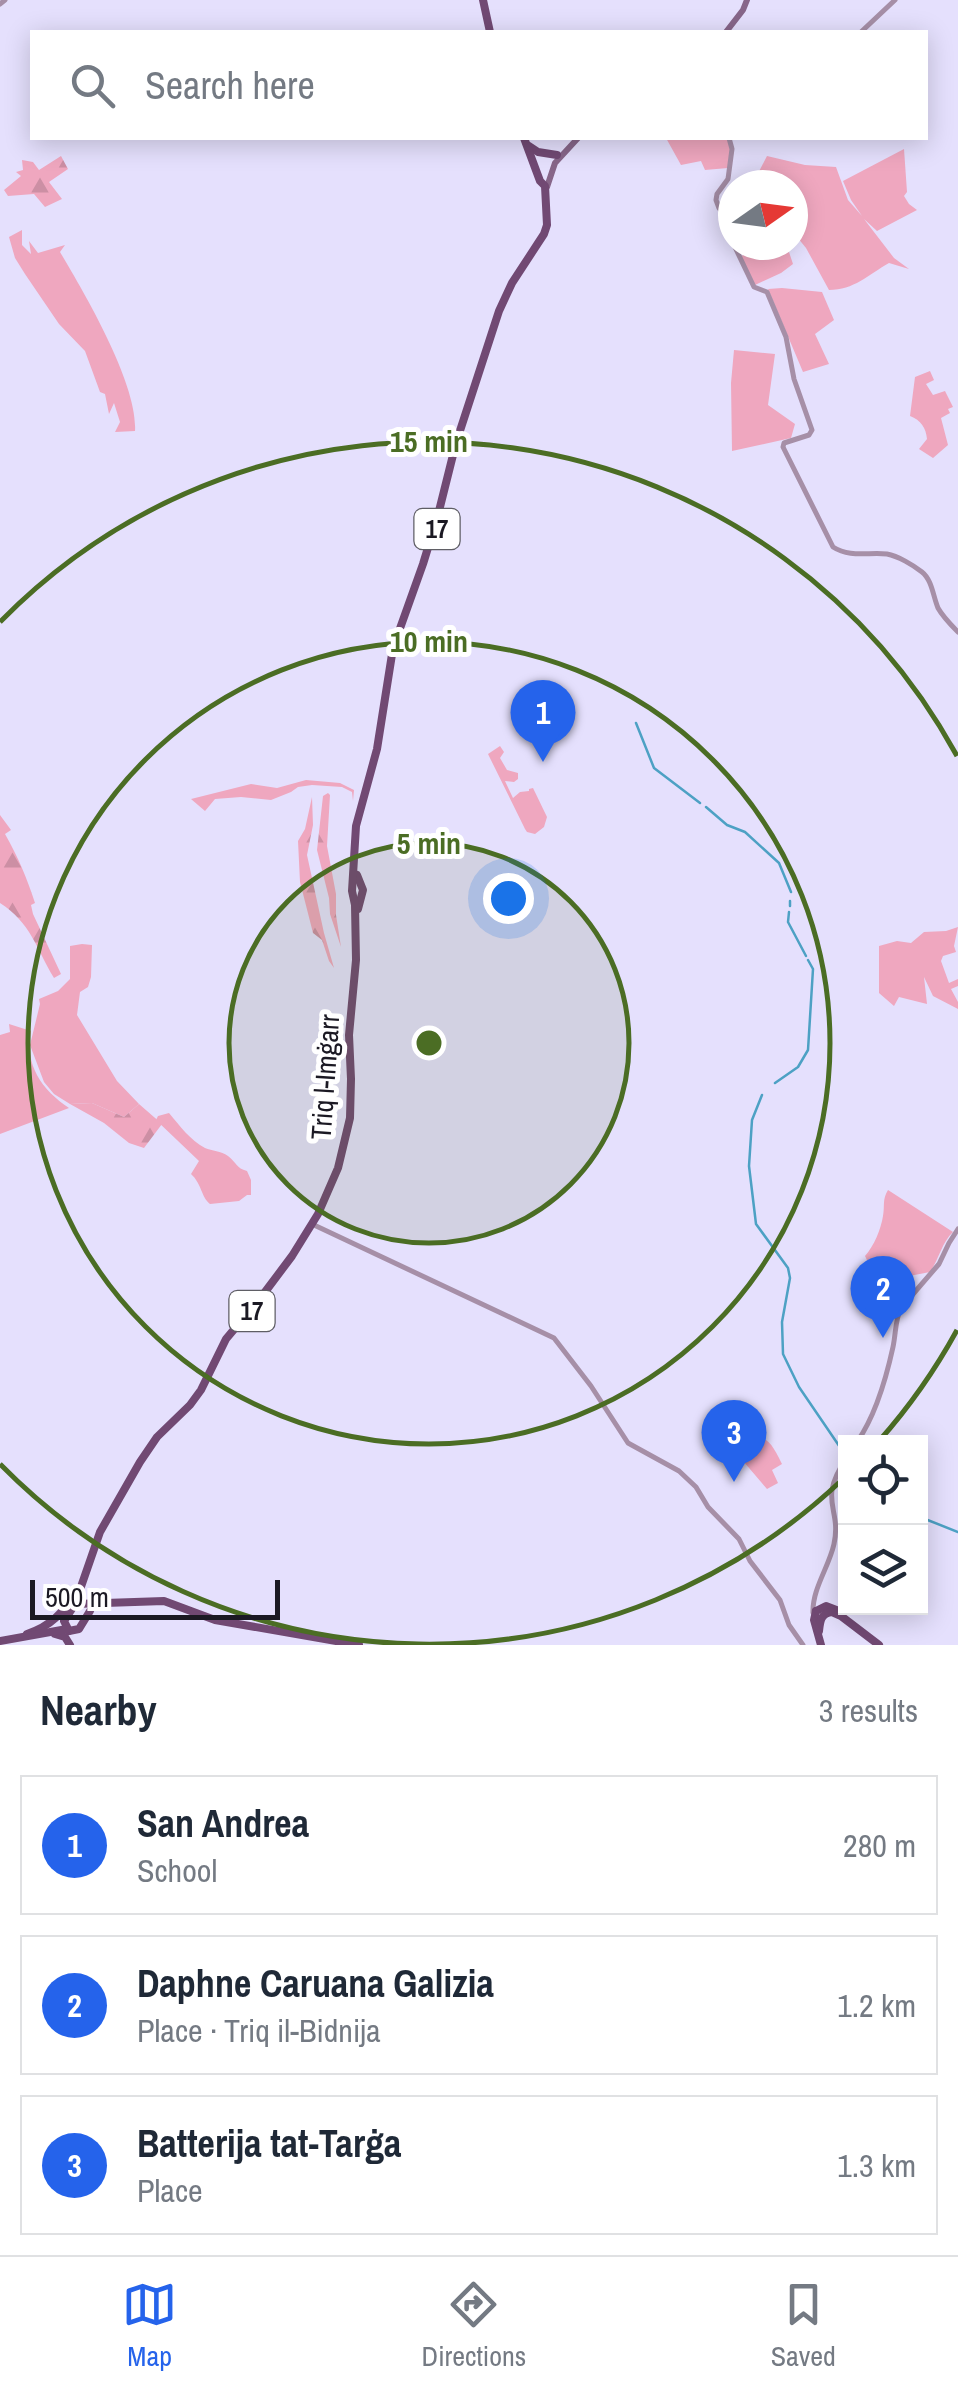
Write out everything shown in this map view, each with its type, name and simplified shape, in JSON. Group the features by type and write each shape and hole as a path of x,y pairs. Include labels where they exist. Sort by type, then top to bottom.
{"main road":[{"path":"483,0 490,30"},
{"path":"728,30 748,0"},
{"name":"17","path":"525,140 534,155 540,182 546,187"},
{"path":"546,187 557,155 574,140"},
{"path":"546,187 554,163 574,140"},
{"path":"534,155 557,155"},
{"name":"Triq l-Imġarr","path":"84,1606 92,1550 146,1452 202,1390 226,1339 292,1256 318,1214 338,1168 350,1118 356,826 376,749 393,648 423,564 456,443 499,311 544,234 546,187"},
{"name":"Triq l-Imġarr","path":"84,1606 82,1587 102,1533 142,1463 159,1440 193,1408 228,1340 281,1276 314,1225 341,1168 352,1119 353,1018 359,970 357,890"},
{"path":"184,1411 197,1402"},
{"path":"32,1634 50,1624 69,1604 92,1550"},
{"path":"87,1574 84,1588 87,1598 94,1601 164,1601 215,1620 354,1644"},
{"path":"84,1606 110,1603"},
{"path":"72,1645 70,1628 84,1606"},
{"path":"3,1639 70,1628 84,1606"},
{"path":"815,1616 826,1606 836,1609 881,1645"},
{"path":"820,1631 820,1620 832,1612 881,1645"},
{"path":"815,1616 823,1645"},
{"path":"815,1616 823,1645"},
{"path":"32,1634 58,1634 72,1645"}],"street":[{"path":"864,30 895,0"},
{"path":"729,140 729,170"},
{"path":"742,260 752,285 764,289 769,296 786,338 794,379 812,430 782,446 833,547 858,555 890,555 922,572 939,608 958,632"},
{"path":"314,1225 554,1338 628,1443 679,1471 740,1539 803,1645"},
{"path":"862,1435 894,1345 897,1316 939,1264 958,1229"},
{"path":"815,1616 812,1605 834,1546 830,1488 838,1474"}],"green space":[{"path":"667,140 729,140 728,168 705,170 701,161 681,165"},
{"path":"904,149 904,196 917,210 877,231 864,219 894,258 909,269 889,263 853,285 829,290 808,252 808,170 760,170 767,156 836,167 848,200 862,216 843,181"},
{"path":"61,156 68,169 49,182 62,199 45,207 34,194 8,196 4,190 21,176 16,172 23,170 22,160 33,162 39,170"},
{"path":"22,230 22,245 31,254 29,241 38,253 65,245 60,252 119,365 134,412 135,431 115,432 120,422 114,403 109,414 105,394 100,392 85,351 59,324 15,258 9,237"},
{"path":"743,260 792,260 793,264 781,273 755,285"},
{"path":"768,289 822,292 834,320 815,334 829,364 803,372"},
{"path":"734,350 775,354 768,405 795,424 791,438 732,451"},
{"path":"930,371 934,380 926,384 933,395 945,391 953,407 941,418 948,445 933,458 919,449 927,439 925,431 910,416 915,377"},
{"path":"500,746 504,752 500,758 507,770 518,773 514,782 505,781 513,798 533,788 547,817 544,827 535,834 525,829 488,754"},
{"path":"306,780 340,783 354,790 353,801 352,792 342,787 312,785 271,800 215,799 205,811 191,799 251,784 277,788"},
{"path":"328,793 327,846 341,947 317,850 323,796"},
{"path":"312,797 313,825 307,855 334,968 322,940 313,933 300,882 298,841 305,829"},
{"path":"0,815 11,830 5,834 32,894 33,914 61,974 54,978 26,928 0,903"},
{"path":"958,927 956,952 943,956 941,961 949,983 958,979 958,986 951,989 958,1009 933,996 924,977 927,1004 899,997 894,1006 879,993 879,946 897,941 911,943 924,932"},
{"path":"92,945 91,977 88,987 80,992 77,1015 117,1081 139,1104 124,1117 92,1103 70,1104 54,1094 44,1082 30,1045 39,999 58,991 70,979 70,946"},
{"path":"9,1024 31,1031 30,1055 37,1076 69,1108 0,1134 0,1035 10,1032"},
{"path":"92,1103 124,1117 139,1104 162,1124 144,1148 129,1143 70,1104"},
{"path":"169,1113 200,1145 225,1154 247,1171 251,1195 239,1201 207,1201 191,1174 199,1161 156,1120"},
{"path":"888,1190 953,1232 930,1272 899,1278 886,1273 882,1283 865,1256 879,1232"},
{"path":"723,1410 731,1432 763,1439 772,1446 782,1464 772,1470 778,1483 767,1489 720,1434 713,1411"}],"waterway":[{"path":"636,723 654,768 700,803"},
{"path":"706,807 727,825 745,832 779,863 791,892"},
{"path":"790,901 790,906"},
{"path":"789,912 788,922 806,956"},
{"path":"775,1083 798,1067 808,1050 813,969 808,960"},
{"path":"762,1095 752,1120 749,1166 756,1224 788,1268 790,1278 782,1322 783,1354 799,1387 838,1444"},
{"path":"928,1520 958,1532"}],"place":[{"name":"San Andrea","path":"543,762"},
{"name":"Daphne Caruana Galizia","path":"883,1338"},
{"name":"Batterija tat-Tarġa","path":"734,1482"}]}
